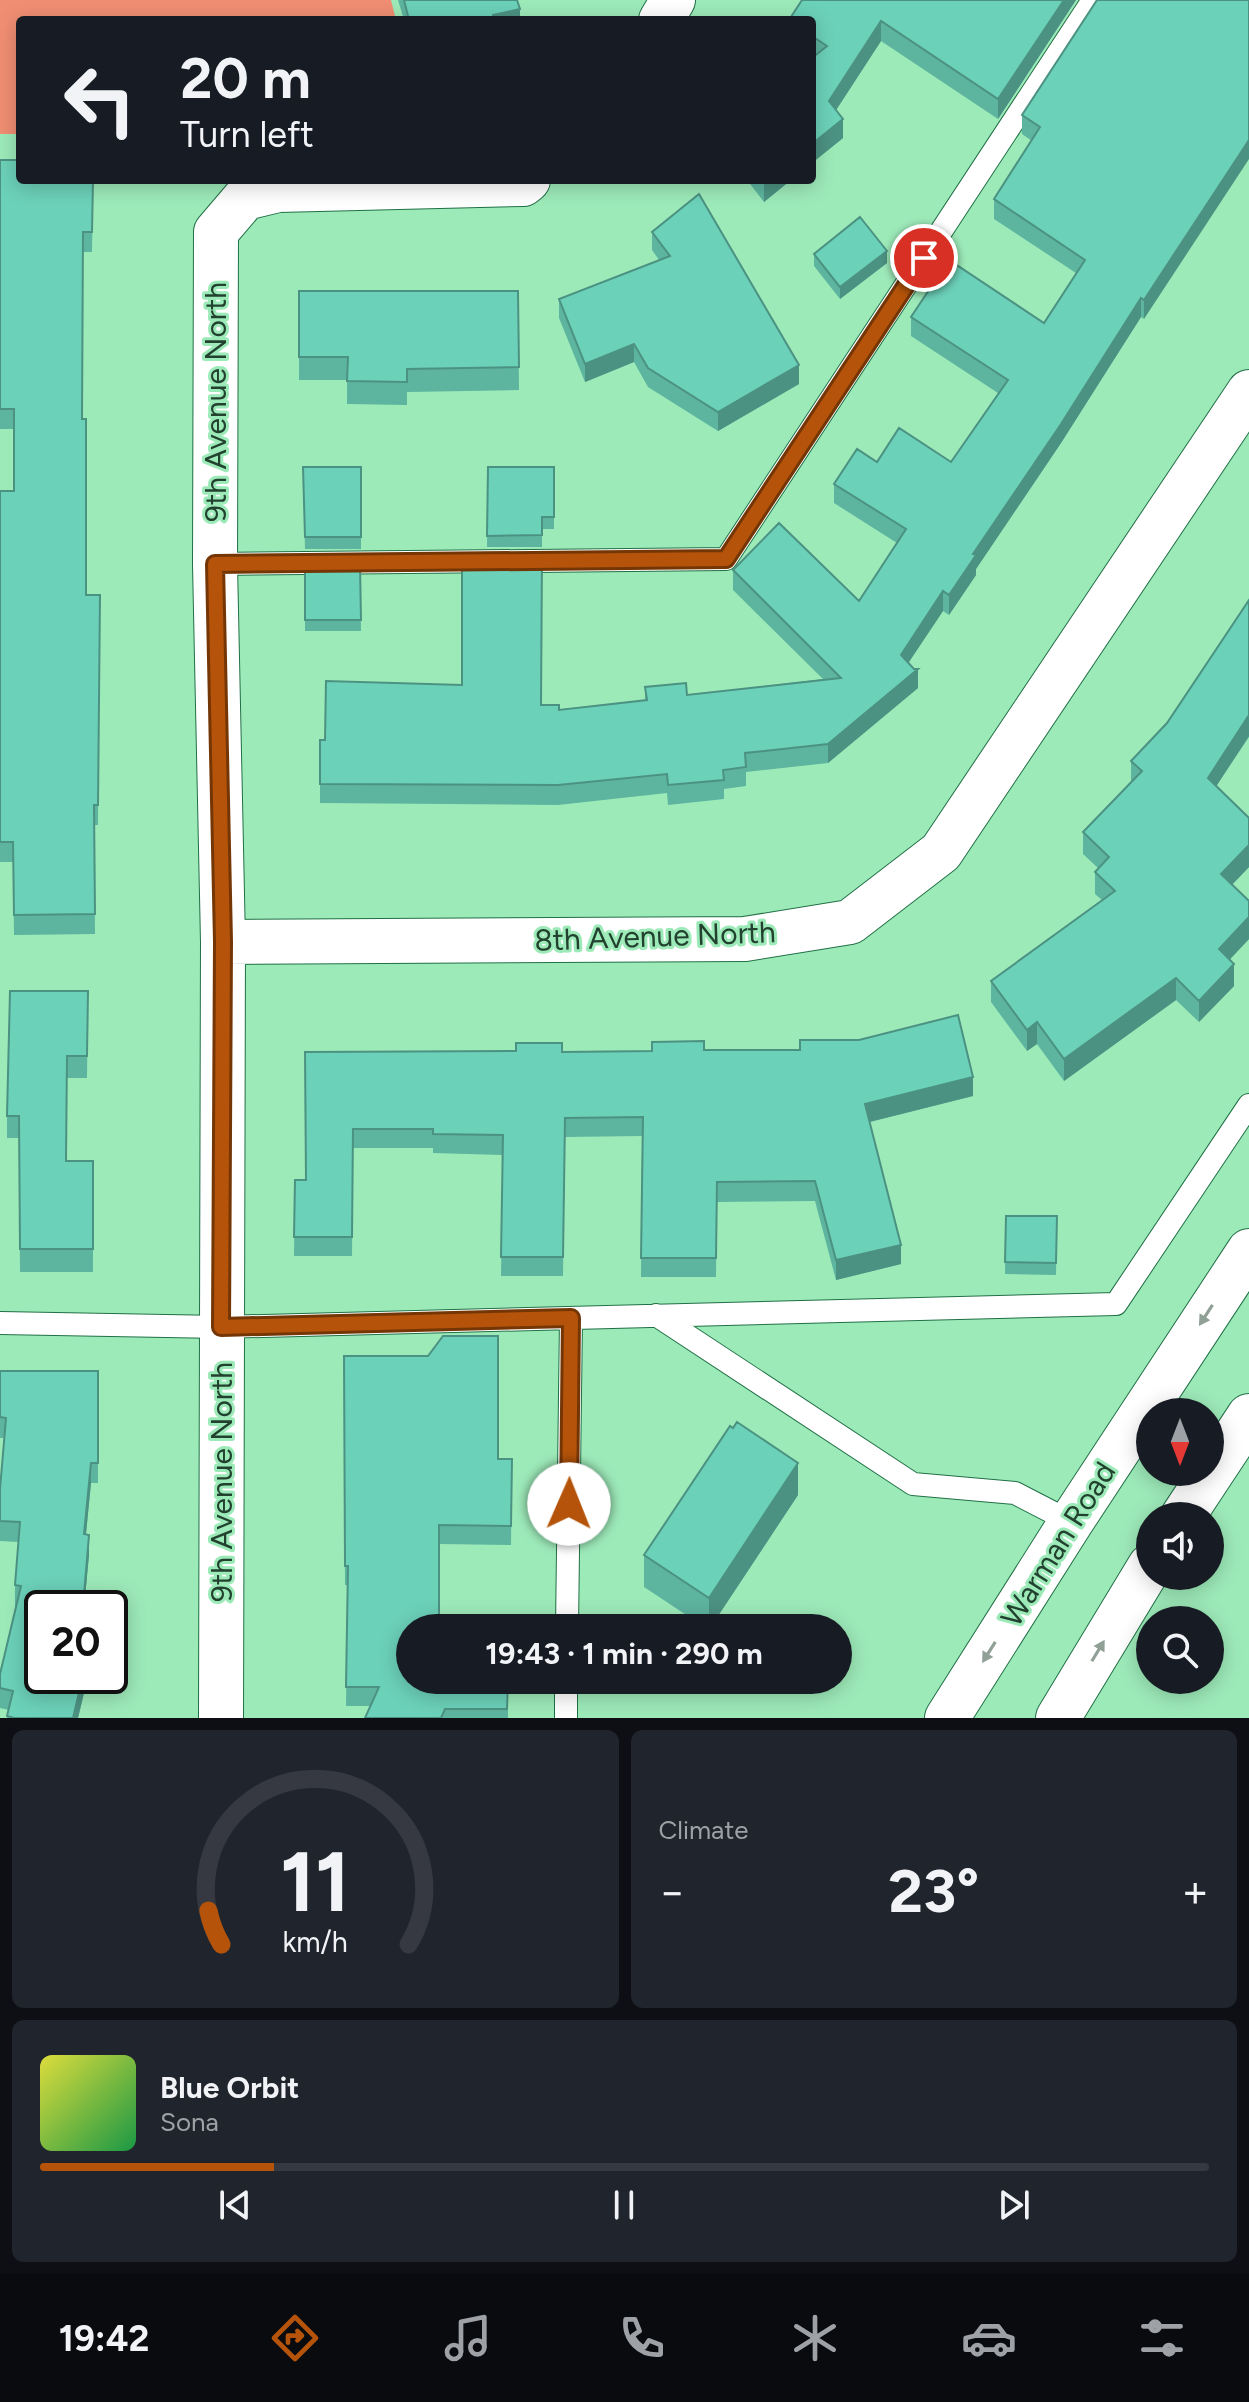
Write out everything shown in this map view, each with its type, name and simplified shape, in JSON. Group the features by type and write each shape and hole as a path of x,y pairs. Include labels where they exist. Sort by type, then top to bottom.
{"street":[{"name":"9th Avenue North","path":"221,1718 223,942 215,564 216,232 245,198 278,190 523,184"},
{"name":"8th Avenue North","path":"223,942 745,939 850,922 941,852 1249,392"},
{"name":"Warman Road","path":"947,1718 1249,1251"},
{"path":"1192,1502 1249,1416"},
{"path":"1058,1718 1136,1589"}],"lane":[{"path":"215,564 726,559 1093,0"},
{"path":"0,1323 221,1327 1116,1304 1249,1105"},
{"path":"656,1315 913,1484 1015,1493 1071,1522"},
{"path":"567,1614 571,1318"},
{"path":"566,1694 566,1718"}],"shaded area":[{"path":"0,0 391,0 395,16 16,16 16,134 0,134"}],"building":[{"path":"404,0 517,0 520,9 493,16 408,16"},
{"path":"802,0 1064,0 998,99 881,21 829,101 843,119 816,141 816,55 827,46 816,39 816,16 792,16"},
{"path":"1097,0 1249,0 1249,140 1144,300 1141,298 949,595 943,591 901,655 914,669 918,669 828,744 745,753 746,767 723,770 724,780 668,785 667,774 558,785 320,784 320,740 325,740 326,681 462,685 462,566 487,566 487,556 542,555 541,705 559,705 559,710 647,700 645,687 686,683 687,695 841,678 733,570 779,523 859,601 906,529 834,484 857,449 877,462 899,428 951,462 1008,380 911,317 949,260 1044,323 1085,260 994,199 1040,127 1022,115"},
{"path":"0,160 16,160 16,184 93,184 92,232 83,232 82,419 86,419 86,595 100,595 98,805 94,805 95,914 14,915 13,842 0,842 0,491 14,491 14,409 0,409"},
{"path":"699,194 799,365 718,412 648,368 634,344 585,364 559,299 670,256 652,232"},
{"path":"860,217 887,251 840,287 814,254"},
{"path":"299,291 518,291 519,367 407,369 407,382 347,381 348,357 299,357"},
{"path":"303,467 361,467 361,537 305,537"},
{"path":"488,467 554,467 554,517 542,517 542,535 487,536"},
{"path":"305,565 360,565 361,620 305,620"},
{"path":"1249,600 1249,715 1208,778 1249,818 1249,845 1221,874 1249,901 1249,917 1219,949 1234,964 1199,1001 1176,978 1064,1059 1037,1022 1027,1030 991,981 1115,891 1095,872 1109,857 1083,832 1142,771 1131,761 1167,723"},
{"path":"10,991 88,991 87,1056 67,1056 66,1161 93,1161 93,1249 20,1249 19,1116 7,1116"},
{"path":"958,1015 973,1077 865,1104 901,1245 836,1260 815,1181 717,1182 716,1258 641,1258 643,1117 565,1118 563,1257 501,1257 503,1135 433,1134 433,1129 353,1129 352,1237 294,1237 295,1180 306,1180 305,1052 516,1051 516,1043 562,1043 562,1052 652,1051 652,1042 704,1041 704,1050 800,1050 800,1040 859,1040"},
{"path":"1006,1216 1057,1216 1056,1263 1005,1262"},
{"path":"443,1336 498,1336 498,1459 512,1459 511,1526 439,1525 439,1614 396,1614 396,1694 508,1694 507,1709 445,1709 441,1718 365,1718 379,1687 346,1687 348,1566 345,1566 344,1356 428,1356"},
{"path":"0,1371 98,1371 98,1463 91,1463 84,1534 89,1535 84,1590 24,1590 24,1694 79,1694 73,1718 7,1716 13,1691 0,1688 0,1674 21,1586 15,1585 20,1522 0,1521 6,1418 0,1417"},
{"path":"737,1422 798,1463 709,1598 644,1555 730,1426 733,1428"}],"route":[{"path":"569,1504 571,1318 221,1327 223,942 215,564 726,559 924,258"}]}
